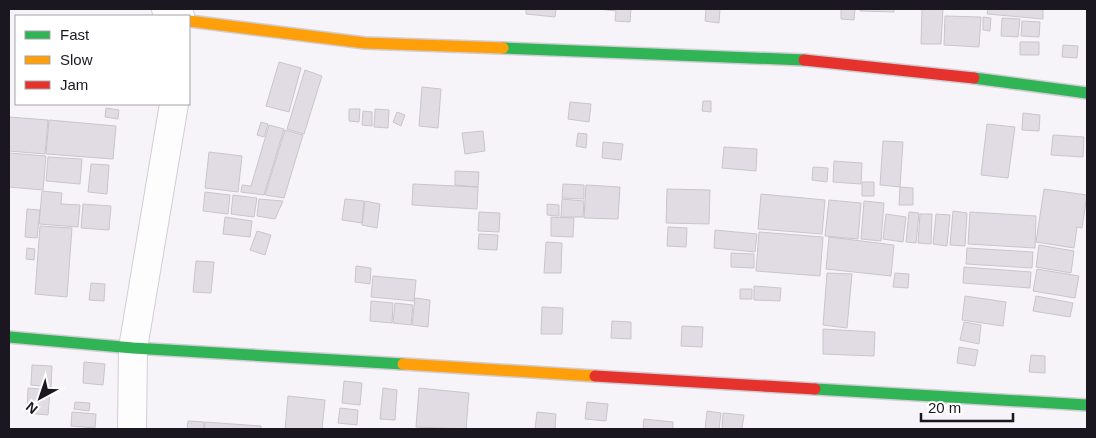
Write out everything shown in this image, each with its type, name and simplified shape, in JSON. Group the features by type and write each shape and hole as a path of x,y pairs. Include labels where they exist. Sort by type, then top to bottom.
{"street":[{"path":"166,9 178,15"},
{"path":"190,21 365,43 782,58 988,80 1087,93"},
{"path":"132,429 133,348 174,105"},
{"path":"9,337 133,348 1087,405"}],"building":[{"path":"526,9 556,9 555,17 526,14"},
{"path":"598,9 631,9 630,22 615,21 616,11"},
{"path":"706,9 720,9 719,23 705,21"},
{"path":"841,9 855,9 854,20 841,19"},
{"path":"860,9 894,9 894,12 860,11"},
{"path":"922,9 943,9 941,44 921,44"},
{"path":"988,9 1043,9 1043,19 987,14"},
{"path":"945,16 981,17 979,47 944,45"},
{"path":"983,17 991,18 990,31 983,30"},
{"path":"1002,18 1020,19 1018,37 1001,36"},
{"path":"1022,21 1040,22 1039,37 1021,36"},
{"path":"1020,42 1039,42 1039,55 1020,55"},
{"path":"1063,45 1078,46 1077,58 1062,57"},
{"path":"279,62 301,68 289,112 266,106"},
{"path":"305,70 322,76 304,134 287,129"},
{"path":"422,87 441,89 438,128 419,126"},
{"path":"703,101 711,101 711,112 702,111"},
{"path":"570,102 591,104 589,122 568,119"},
{"path":"106,108 119,110 118,119 105,117"},
{"path":"349,109 360,109 359,122 349,121"},
{"path":"375,109 389,110 388,128 374,127"},
{"path":"363,111 372,112 372,126 362,125"},
{"path":"397,112 405,115 401,126 393,122"},
{"path":"1023,113 1040,115 1039,131 1022,130"},
{"path":"9,117 48,120 45,154 9,151"},
{"path":"49,120 116,126 113,159 46,154"},
{"path":"261,122 268,124 264,137 257,135"},
{"path":"987,124 1015,127 1008,178 981,175"},
{"path":"269,125 284,129 264,195 241,192 242,185 251,186"},
{"path":"285,130 303,135 284,198 265,195"},
{"path":"483,131 485,151 465,154 462,133"},
{"path":"578,133 587,134 586,148 576,146"},
{"path":"1053,135 1084,137 1083,157 1051,155"},
{"path":"883,141 903,142 900,187 880,185"},
{"path":"603,142 623,144 621,160 602,158"},
{"path":"724,147 757,149 756,171 722,168"},
{"path":"209,152 242,156 238,192 205,188"},
{"path":"9,153 46,156 43,190 9,187"},
{"path":"48,157 82,159 80,184 46,181"},
{"path":"834,161 862,163 861,184 833,182"},
{"path":"91,164 109,165 107,194 88,192"},
{"path":"813,167 828,168 827,182 812,180"},
{"path":"455,171 479,172 478,187 455,185"},
{"path":"862,182 874,182 874,196 862,196"},
{"path":"413,184 478,187 477,209 412,205"},
{"path":"563,184 584,185 584,199 562,198"},
{"path":"586,185 620,187 618,219 584,218"},
{"path":"900,187 913,188 913,205 899,205"},
{"path":"667,189 710,190 709,224 666,223"},
{"path":"1044,189 1087,195 1082,228 1077,227 1074,248 1036,242"},
{"path":"42,191 62,193 61,204 80,205 78,227 39,224"},
{"path":"205,192 230,195 228,214 203,211"},
{"path":"761,194 825,200 822,234 758,229"},
{"path":"233,195 257,198 254,217 231,214"},
{"path":"259,199 283,201 275,219 257,216"},
{"path":"345,199 364,201 362,223 342,220"},
{"path":"562,199 584,201 583,217 561,217"},
{"path":"829,200 861,203 858,239 825,236"},
{"path":"365,201 380,204 377,228 362,225"},
{"path":"864,201 884,203 881,241 861,239"},
{"path":"83,204 111,206 109,230 81,228"},
{"path":"547,204 559,205 559,216 547,215"},
{"path":"27,209 40,210 37,238 25,237"},
{"path":"953,211 967,213 965,246 950,245"},
{"path":"479,212 500,213 499,232 478,231"},
{"path":"909,212 919,213 916,243 906,242"},
{"path":"970,212 1036,216 1035,248 968,244"},
{"path":"886,214 906,217 903,242 883,239"},
{"path":"920,214 932,214 931,244 918,243"},
{"path":"936,214 950,215 947,246 933,244"},
{"path":"225,217 252,221 250,237 223,234"},
{"path":"551,217 574,218 573,237 551,236"},
{"path":"40,226 72,228 67,297 35,294"},
{"path":"668,227 687,228 686,247 667,246"},
{"path":"715,230 757,234 755,252 714,248"},
{"path":"257,231 271,235 265,255 250,250"},
{"path":"759,232 823,237 820,276 756,271"},
{"path":"479,234 498,235 497,250 478,249"},
{"path":"829,237 894,245 891,276 826,269"},
{"path":"546,242 562,243 561,273 544,273"},
{"path":"1039,245 1074,251 1071,273 1036,267"},
{"path":"27,248 35,249 34,260 26,259"},
{"path":"967,248 1033,252 1032,268 966,264"},
{"path":"731,253 754,254 754,268 731,267"},
{"path":"196,261 214,262 211,293 193,292"},
{"path":"356,266 371,268 370,284 355,282"},
{"path":"964,267 1031,272 1030,288 963,283"},
{"path":"1037,269 1079,276 1075,298 1033,291"},
{"path":"827,273 852,274 847,328 823,325"},
{"path":"895,273 909,274 908,288 893,287"},
{"path":"373,276 416,280 414,301 371,297"},
{"path":"91,283 105,284 104,301 89,300"},
{"path":"754,286 781,288 780,301 754,300"},
{"path":"740,289 752,289 752,299 740,299"},
{"path":"965,296 1006,302 1003,326 962,320"},
{"path":"1036,296 1073,303 1070,317 1033,311"},
{"path":"415,298 430,300 428,327 412,325"},
{"path":"371,301 393,303 392,323 370,321"},
{"path":"395,303 413,305 411,325 393,323"},
{"path":"542,307 563,308 562,334 541,334"},
{"path":"612,321 631,322 631,339 611,338"},
{"path":"964,322 981,325 979,344 960,340"},
{"path":"682,326 703,327 702,347 681,346"},
{"path":"823,329 875,332 874,356 823,354"},
{"path":"959,347 978,350 975,366 957,363"},
{"path":"1031,355 1045,356 1045,373 1029,372"},
{"path":"84,362 105,364 103,385 83,383"},
{"path":"32,365 52,366 51,387 31,385"},
{"path":"344,381 362,383 360,405 342,403"},
{"path":"28,388 50,390 48,415 27,413"},
{"path":"383,388 397,390 395,420 380,419"},
{"path":"419,388 469,393 466,429 416,427"},
{"path":"288,396 325,400 322,429 285,429"},
{"path":"75,402 90,403 89,411 74,409"},
{"path":"587,402 608,404 606,421 585,419"},
{"path":"340,408 358,410 357,425 338,423"},
{"path":"707,411 721,413 719,429 705,429"},
{"path":"72,412 96,414 95,428 71,426"},
{"path":"537,412 556,414 555,429 535,429"},
{"path":"723,413 744,415 742,429 722,429"},
{"path":"644,419 673,422 673,429 643,429"},
{"path":"188,421 204,422 204,429 187,429"},
{"path":"205,422 261,426 261,429 204,429"}],"traffic: fast":[{"path":"503,48 804,60"},
{"path":"974,78 1087,93"},
{"path":"9,337 133,348 403,364"},
{"path":"815,389 1087,405"}],"traffic: slow":[{"path":"190,21 365,43 503,48"},
{"path":"403,364 595,376"}],"traffic: jam":[{"path":"804,60 974,78"},
{"path":"595,376 815,389"}]}
